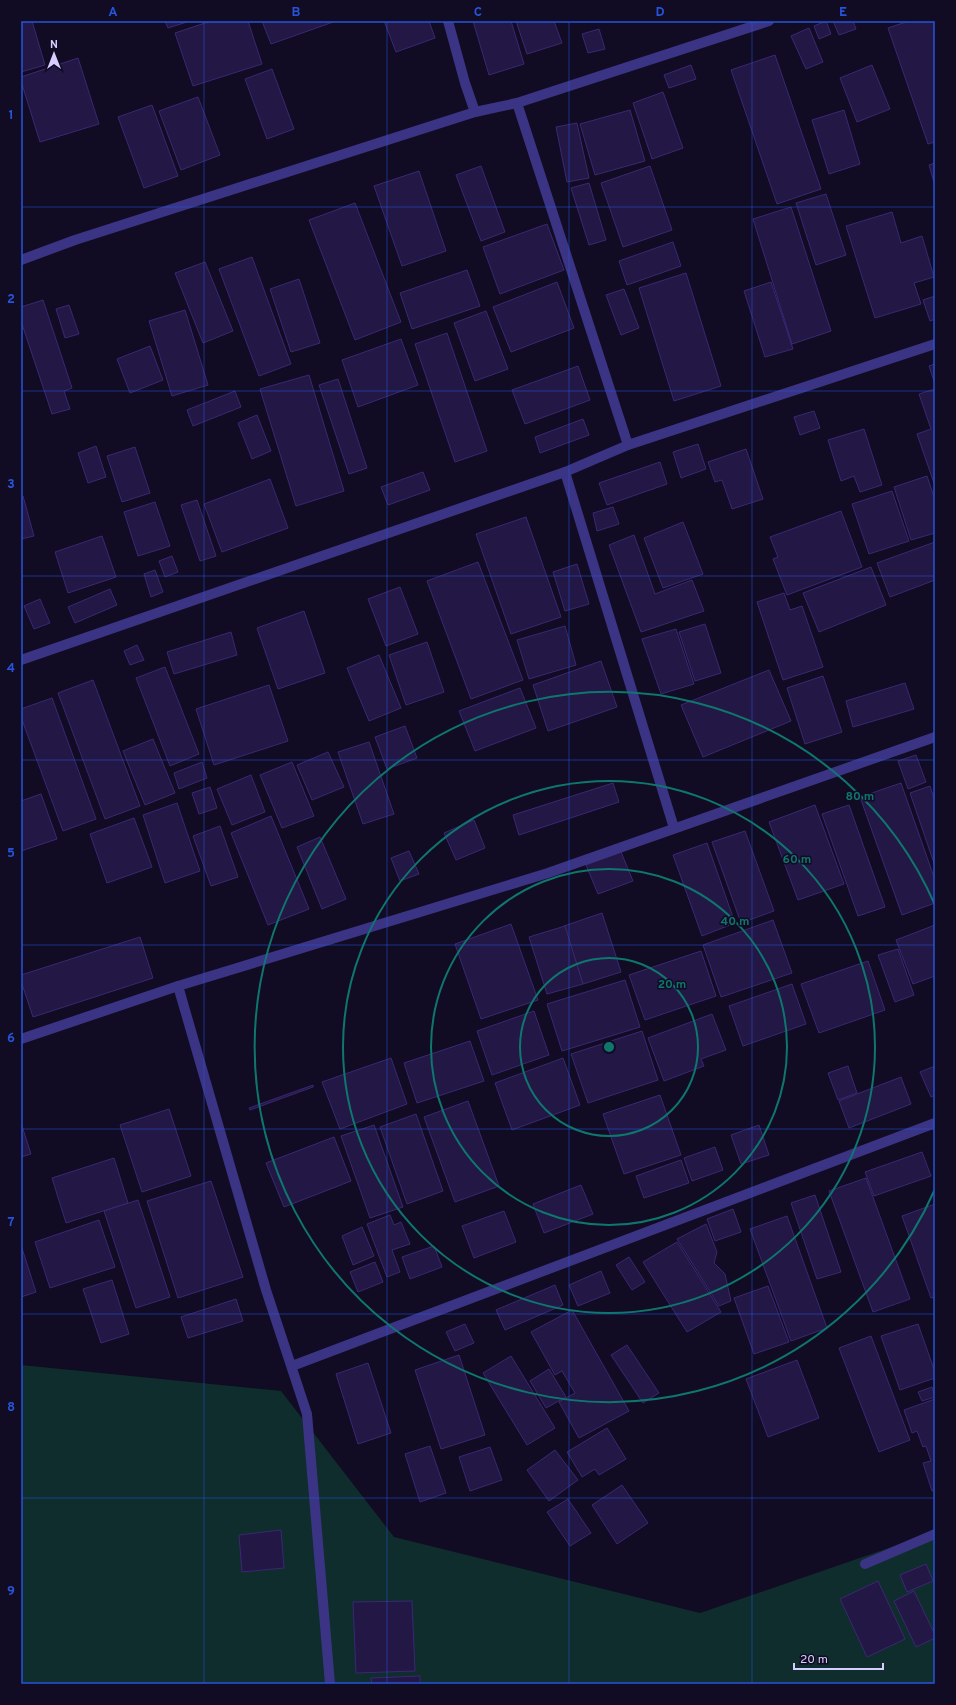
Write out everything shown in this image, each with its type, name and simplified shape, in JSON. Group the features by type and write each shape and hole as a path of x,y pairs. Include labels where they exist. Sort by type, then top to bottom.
{"street":[{"path":"448,21 465,83 475,112"},
{"path":"21,260 75,240 475,112 517,103 769,21"},
{"path":"517,103 628,445"},
{"path":"21,660 565,472 628,445 935,344"},
{"path":"565,472 674,828"},
{"path":"21,1039 178,986 548,873 935,737"},
{"path":"178,986 266,1290 307,1414 330,1684"},
{"path":"292,1366 935,1123"},
{"path":"865,1564 935,1534"}],"green space":[{"path":"21,1365 281,1391 394,1537 700,1613 935,1532 935,1684 21,1684"}],"building":[{"path":"21,21 32,21 45,65 21,72"},
{"path":"165,21 190,21 168,28"},
{"path":"211,21 248,21 262,64 193,86 175,33"},
{"path":"262,21 336,21 271,44"},
{"path":"384,21 429,21 435,38 396,52"},
{"path":"473,21 511,21 524,64 489,75"},
{"path":"516,21 554,21 562,43 527,54"},
{"path":"826,21 831,34 819,39 814,26"},
{"path":"833,21 853,21 856,29 839,35"},
{"path":"909,21 935,21 935,142 928,144 888,28"},
{"path":"809,28 823,62 806,69 791,36"},
{"path":"599,29 605,49 588,53 582,34"},
{"path":"775,55 821,189 777,204 731,70"},
{"path":"78,58 99,124 40,142 21,77"},
{"path":"691,65 696,79 669,88 664,75"},
{"path":"872,65 890,109 857,122 840,78"},
{"path":"272,69 294,129 267,139 245,79"},
{"path":"663,92 683,148 652,159 633,103"},
{"path":"198,97 220,155 181,170 159,111"},
{"path":"152,105 178,176 144,188 118,117"},
{"path":"630,110 645,161 595,175 580,124"},
{"path":"844,110 860,164 829,174 812,120"},
{"path":"577,123 589,178 567,182 556,127"},
{"path":"935,163 935,186 929,165"},
{"path":"481,166 505,232 481,241 456,175"},
{"path":"650,166 672,230 623,247 601,183"},
{"path":"419,171 446,251 402,266 374,186"},
{"path":"589,183 606,240 589,245 571,188"},
{"path":"826,194 846,255 816,265 796,203"},
{"path":"355,203 401,322 355,340 309,220"},
{"path":"791,207 831,331 792,344 753,219"},
{"path":"892,212 901,243 922,236 934,277 914,283 921,304 875,318 846,226"},
{"path":"547,224 564,270 500,294 483,247"},
{"path":"673,242 681,266 627,285 619,261"},
{"path":"252,257 291,364 259,376 219,269"},
{"path":"205,262 233,331 203,343 175,273"},
{"path":"467,270 480,306 412,329 400,293"},
{"path":"686,273 721,386 674,401 639,288"},
{"path":"299,279 320,343 291,352 270,289"},
{"path":"557,282 574,328 511,352 493,307"},
{"path":"771,282 793,349 765,357 744,291"},
{"path":"624,289 639,328 621,335 606,295"},
{"path":"935,296 935,319 930,321 923,300"},
{"path":"43,300 72,388 64,391 70,409 52,414 21,321 21,307"},
{"path":"69,305 79,334 65,338 56,309"},
{"path":"185,310 208,385 172,396 149,321"},
{"path":"486,311 508,369 475,381 454,323"},
{"path":"447,333 487,451 455,462 415,344"},
{"path":"401,339 418,385 358,407 342,360"},
{"path":"150,346 163,380 130,393 117,359"},
{"path":"935,364 935,384 929,366"},
{"path":"578,366 590,400 525,424 512,390"},
{"path":"309,375 344,491 296,506 260,389"},
{"path":"338,379 367,468 349,474 319,385"},
{"path":"935,389 935,486 917,434 931,429 919,394"},
{"path":"235,391 241,407 193,426 187,410"},
{"path":"814,411 820,428 800,435 794,417"},
{"path":"257,415 271,451 252,459 238,423"},
{"path":"583,419 589,435 540,453 535,437"},
{"path":"864,429 882,485 860,492 854,476 841,481 828,440"},
{"path":"698,444 706,469 681,478 673,452"},
{"path":"96,446 106,477 88,483 78,453"},
{"path":"135,447 150,493 122,502 107,456"},
{"path":"746,449 763,499 732,509 722,480 715,482 708,462"},
{"path":"660,462 667,484 607,505 599,483"},
{"path":"423,472 430,490 388,505 381,487"},
{"path":"927,476 935,500 935,533 911,540 894,487"},
{"path":"270,479 288,528 222,552 204,504"},
{"path":"892,491 909,541 869,554 852,504"},
{"path":"21,496 23,496 34,536 21,539"},
{"path":"197,500 216,556 200,561 181,505"},
{"path":"155,502 170,546 138,556 124,512"},
{"path":"613,507 619,524 597,531 593,513"},
{"path":"841,511 862,567 787,595 773,559 778,557 770,537"},
{"path":"526,517 561,617 511,634 476,534"},
{"path":"683,522 703,574 663,588 644,538"},
{"path":"634,535 655,594 692,580 704,611 641,632 609,545"},
{"path":"102,536 116,577 68,593 55,552"},
{"path":"935,542 935,580 890,597 877,563"},
{"path":"172,556 178,572 165,577 159,561"},
{"path":"478,562 523,680 471,699 427,581"},
{"path":"577,564 589,604 565,611 553,572"},
{"path":"871,567 886,605 819,632 803,593"},
{"path":"155,570 163,592 151,597 144,574"},
{"path":"400,587 418,634 386,646 368,599"},
{"path":"110,589 117,605 75,623 68,607"},
{"path":"784,593 790,610 802,606 823,667 783,680 757,602"},
{"path":"40,599 50,623 34,629 24,606"},
{"path":"304,611 325,673 278,689 257,628"},
{"path":"705,624 721,673 695,681 679,632"},
{"path":"565,626 576,665 529,679 517,640"},
{"path":"676,629 694,684 661,694 642,639"},
{"path":"231,632 237,655 174,674 167,652"},
{"path":"427,642 444,692 406,705 389,655"},
{"path":"137,645 144,660 130,665 124,651"},
{"path":"379,655 401,708 369,721 347,668"},
{"path":"601,661 617,707 548,731 533,685"},
{"path":"165,667 199,754 170,766 136,678"},
{"path":"769,670 791,721 703,757 681,705"},
{"path":"823,676 842,732 805,744 787,688"},
{"path":"93,680 140,806 105,819 58,693"},
{"path":"905,683 914,709 853,727 846,701"},
{"path":"269,685 288,741 214,765 196,709"},
{"path":"520,688 536,728 475,751 459,711"},
{"path":"52,698 96,819 63,831 21,717 21,709"},
{"path":"405,726 417,758 387,769 375,737"},
{"path":"153,739 175,793 145,805 123,751"},
{"path":"369,742 394,814 363,824 338,752"},
{"path":"328,752 344,787 312,800 297,765"},
{"path":"916,755 926,782 908,789 898,761"},
{"path":"202,762 207,778 179,789 174,773"},
{"path":"292,762 314,816 282,828 260,775"},
{"path":"251,775 265,812 232,825 217,789"},
{"path":"613,783 619,802 519,835 513,815"},
{"path":"901,783 935,880 935,903 902,915 860,797"},
{"path":"930,786 935,802 935,866 910,793"},
{"path":"210,787 217,808 199,814 192,793"},
{"path":"41,794 57,839 21,851 21,801"},
{"path":"177,803 200,871 165,883 143,815"},
{"path":"815,805 844,884 798,900 769,822"},
{"path":"849,805 885,907 858,916 822,814"},
{"path":"271,816 309,909 268,925 231,833"},
{"path":"134,818 152,867 107,883 90,834"},
{"path":"474,820 485,848 456,860 444,833"},
{"path":"220,826 238,877 211,886 193,836"},
{"path":"745,831 774,911 741,923 712,842"},
{"path":"320,837 346,899 322,909 297,847"},
{"path":"707,843 735,923 702,936 673,855"},
{"path":"409,851 419,874 400,881 391,858"},
{"path":"621,852 633,881 598,894 586,865"},
{"path":"602,913 621,972 583,984 564,926"},
{"path":"773,920 792,973 721,997 703,945"},
{"path":"511,924 538,1000 481,1019 455,944"},
{"path":"935,925 935,976 913,984 896,940"},
{"path":"565,926 583,984 547,994 529,937"},
{"path":"140,937 153,978 33,1017 21,981 21,975"},
{"path":"898,949 914,995 895,1002 878,955"},
{"path":"701,951 716,996 645,1020 629,975"},
{"path":"868,961 885,1010 819,1033 801,984"},
{"path":"625,980 640,1027 562,1051 547,1004"},
{"path":"792,984 806,1024 743,1046 729,1006"},
{"path":"534,1011 549,1055 492,1075 477,1031"},
{"path":"712,1014 726,1050 701,1059 704,1066 664,1081 648,1038"},
{"path":"642,1031 658,1080 588,1103 571,1054"},
{"path":"470,1041 484,1081 417,1103 404,1063"},
{"path":"391,1058 407,1104 340,1129 322,1082"},
{"path":"563,1058 580,1105 512,1130 495,1083"},
{"path":"848,1066 857,1093 838,1100 828,1073"},
{"path":"935,1066 935,1095 931,1097 920,1072"},
{"path":"901,1077 911,1104 849,1128 839,1101"},
{"path":"313,1085 313,1087 250,1110 249,1108"},
{"path":"660,1095 681,1155 624,1174 603,1114"},
{"path":"468,1101 499,1186 455,1202 424,1117"},
{"path":"169,1109 191,1176 142,1192 120,1125"},
{"path":"416,1114 443,1191 407,1204 380,1127"},
{"path":"21,1123 31,1154 21,1157"},
{"path":"374,1125 403,1207 370,1218 341,1136"},
{"path":"759,1125 769,1155 741,1164 731,1135"},
{"path":"334,1137 351,1181 284,1207 266,1163"},
{"path":"715,1147 723,1170 692,1181 684,1158"},
{"path":"922,1152 931,1176 874,1196 865,1172"},
{"path":"114,1158 128,1203 66,1223 52,1178"},
{"path":"681,1160 689,1183 644,1198 636,1176"},
{"path":"866,1178 910,1299 873,1312 829,1191"},
{"path":"211,1181 243,1277 178,1298 147,1201"},
{"path":"581,1185 593,1214 544,1233 533,1204"},
{"path":"815,1195 841,1272 817,1279 791,1203"},
{"path":"138,1200 170,1297 136,1308 104,1211"},
{"path":"935,1204 935,1297 931,1298 902,1216"},
{"path":"733,1209 741,1232 715,1241 707,1219"},
{"path":"504,1211 516,1242 474,1258 462,1226"},
{"path":"390,1215 394,1225 401,1222 410,1244 392,1250 400,1272 387,1277 367,1224"},
{"path":"787,1216 827,1328 791,1341 750,1229"},
{"path":"99,1220 115,1267 50,1288 35,1242"},
{"path":"706,1224 717,1252 714,1263 725,1274 731,1301 719,1306 677,1239"},
{"path":"362,1227 374,1256 353,1265 342,1236"},
{"path":"677,1242 721,1312 687,1332 643,1262"},
{"path":"21,1245 36,1292 21,1297"},
{"path":"434,1246 442,1267 410,1279 402,1257"},
{"path":"629,1257 645,1282 632,1290 616,1265"},
{"path":"375,1262 383,1282 358,1292 350,1272"},
{"path":"601,1271 610,1293 578,1306 569,1285"},
{"path":"112,1280 129,1334 101,1343 83,1289"},
{"path":"555,1285 563,1305 505,1330 496,1310"},
{"path":"768,1286 789,1342 754,1354 734,1298"},
{"path":"236,1299 243,1321 188,1338 181,1317"},
{"path":"572,1310 629,1411 579,1438 559,1402 575,1393 562,1371 555,1375 531,1332"},
{"path":"465,1324 474,1343 455,1351 446,1332"},
{"path":"918,1324 935,1372 935,1378 900,1390 881,1336"},
{"path":"871,1336 910,1440 879,1452 839,1348"},
{"path":"627,1345 659,1393 643,1403 611,1355"},
{"path":"459,1355 485,1435 441,1449 415,1370"},
{"path":"511,1356 555,1428 527,1445 483,1373"},
{"path":"797,1360 819,1418 768,1437 746,1379"},
{"path":"368,1363 391,1433 358,1444 336,1374"},
{"path":"549,1369 566,1397 546,1408 530,1381"},
{"path":"932,1387 935,1397 922,1401 918,1392"},
{"path":"935,1399 935,1490 932,1491 923,1463 931,1461 926,1446 923,1447 917,1431 912,1433 904,1410"},
{"path":"607,1428 626,1459 599,1475 595,1469 582,1477 567,1452"},
{"path":"430,1446 446,1493 420,1502 405,1454"},
{"path":"490,1447 502,1480 470,1491 459,1457"},
{"path":"555,1450 578,1480 549,1501 527,1470"},
{"path":"622,1485 648,1523 617,1544 592,1505"},
{"path":"568,1499 591,1533 570,1546 547,1512"},
{"path":"281,1530 284,1568 242,1572 239,1535"},
{"path":"926,1564 933,1581 907,1592 900,1575"},
{"path":"878,1581 905,1639 867,1657 840,1599"},
{"path":"914,1591 935,1635 935,1638 916,1647 894,1601"},
{"path":"412,1601 415,1671 356,1673 353,1602"},
{"path":"420,1676 420,1684 372,1684 371,1678"}]}
